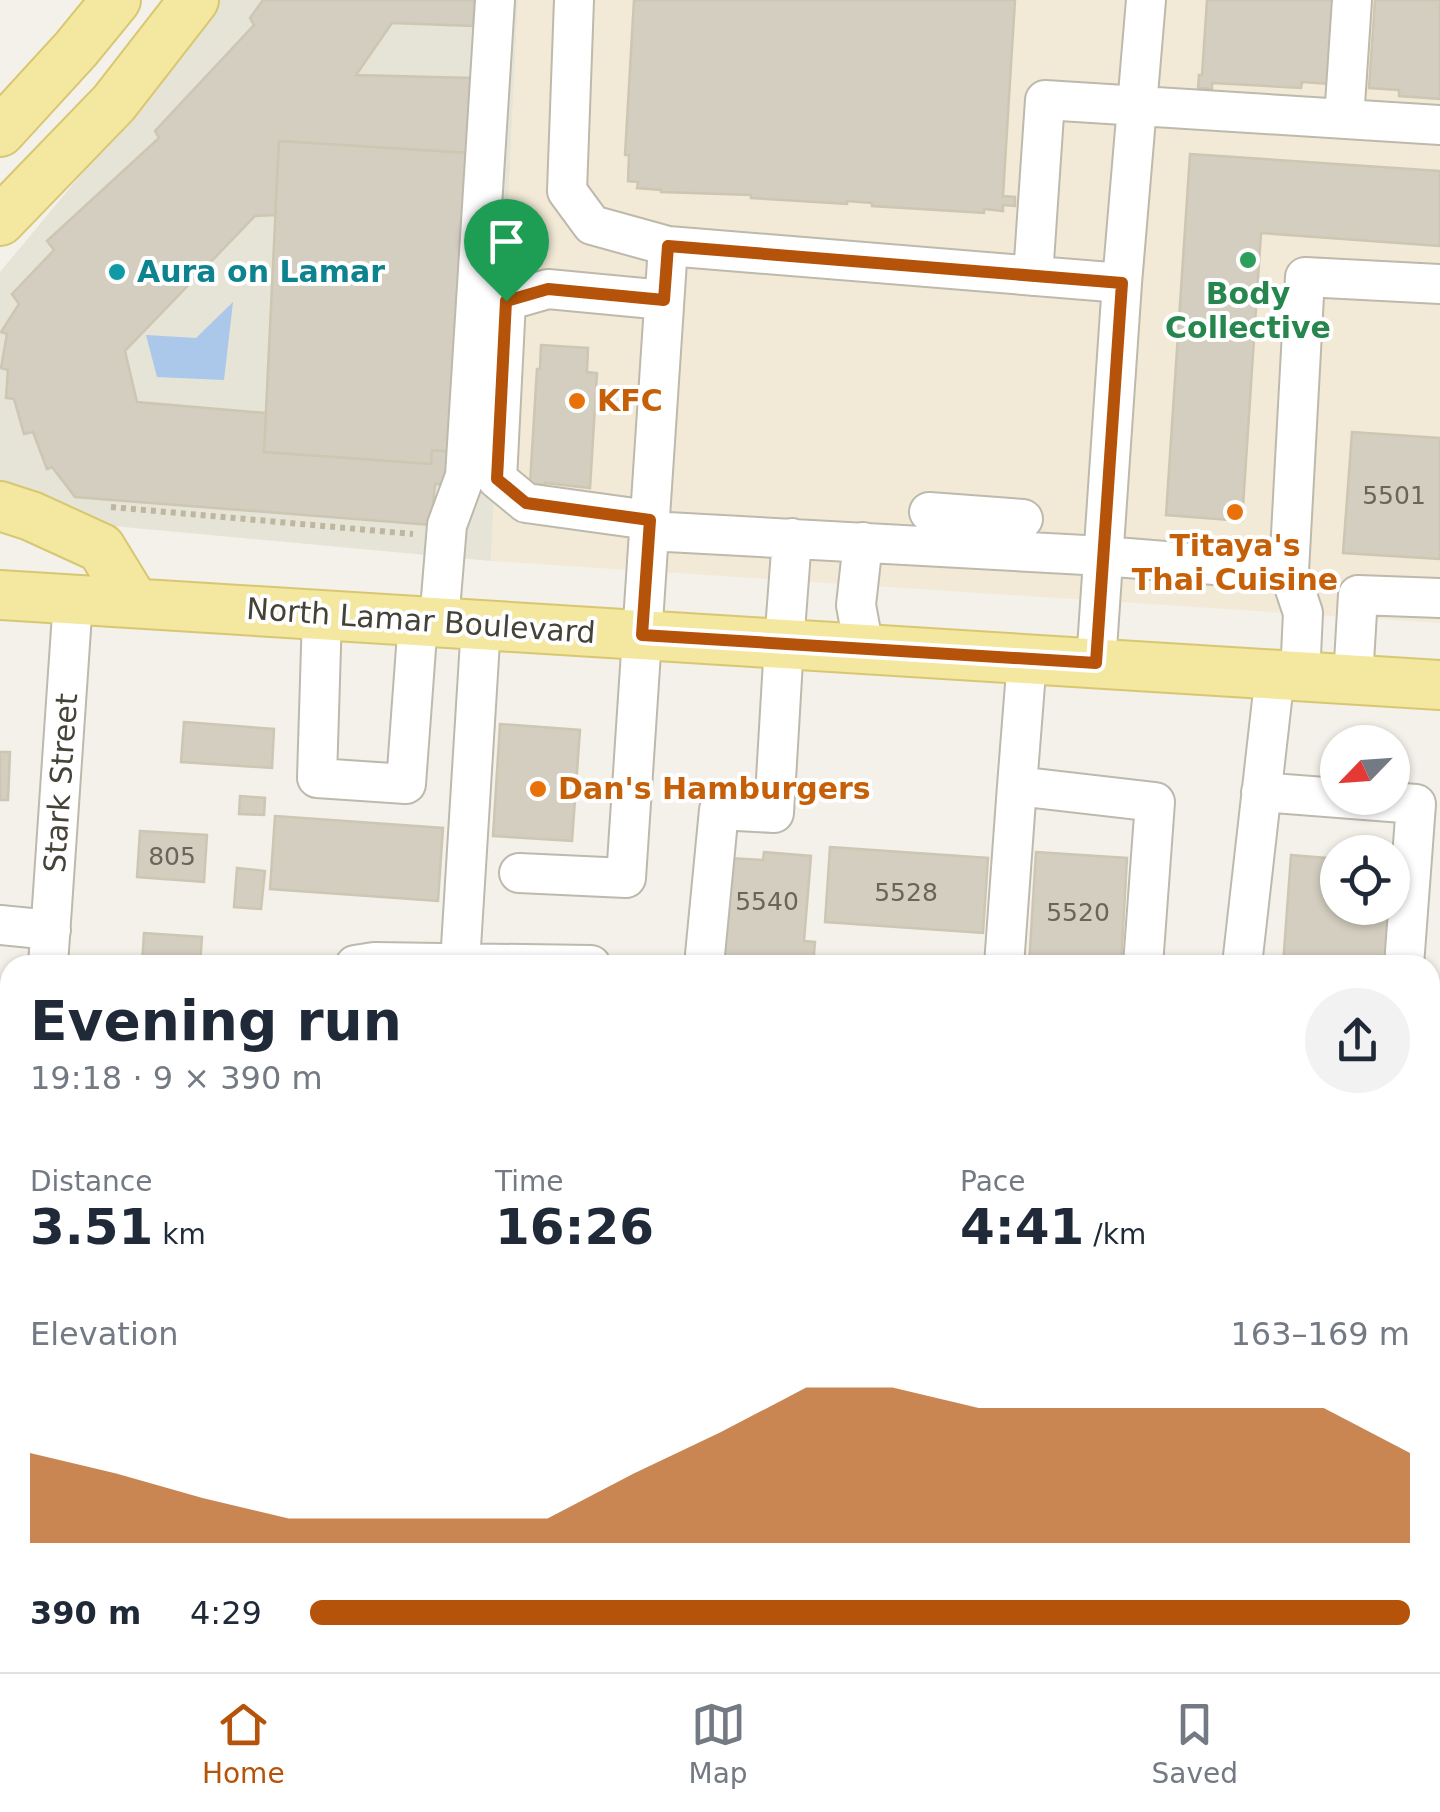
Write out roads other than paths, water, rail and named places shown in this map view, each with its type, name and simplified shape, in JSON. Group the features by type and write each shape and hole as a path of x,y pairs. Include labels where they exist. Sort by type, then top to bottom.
{"main road":[{"path":"0,132 116,0"},
{"path":"0,221 114,103 194,0"},
{"path":"0,506 101,548 134,602"},
{"name":"North Lamar Boulevard","path":"0,595 1440,685"}],"street":[{"path":"460,955 446,537 465,476 495,0"},
{"path":"574,0 567,191 592,225 668,246 1122,283"},
{"path":"1096,663 1146,0"},
{"path":"1344,119 1352,0"},
{"path":"1033,276 1046,100 1440,125"},
{"path":"518,872 626,878 668,246"},
{"path":"1243,955 1261,792 1303,615 1289,571 1305,278 1440,284"},
{"path":"664,300 548,289 506,301 497,479 526,503 649,525 792,538 1289,571"},
{"path":"928,512 1022,519"},
{"path":"705,955 719,810 774,814 792,538"},
{"path":"863,542 856,604 864,649"},
{"path":"1353,679 1358,594 1440,598"},
{"name":"Stark Street","path":"50,947 73,600"},
{"path":"322,614 317,778 406,784 446,622"},
{"path":"1303,615 1356,617"},
{"path":"1005,955 1027,659"},
{"path":"1017,786 1156,802 1144,955"},
{"path":"1261,792 1416,804 1405,955"},
{"path":"0,925 50,947"}],"water":[{"path":"233,302 224,380 157,377 146,335 196,338"}],"place":[{"name":"Body Collective","path":"1248,260"},
{"name":"Aura on Lamar","path":"117,272"},
{"name":"KFC","path":"577,401"},
{"name":"Titaya's Thai Cuisine","path":"1235,512"},
{"name":"Dan's Hamburgers","path":"538,789"}]}
